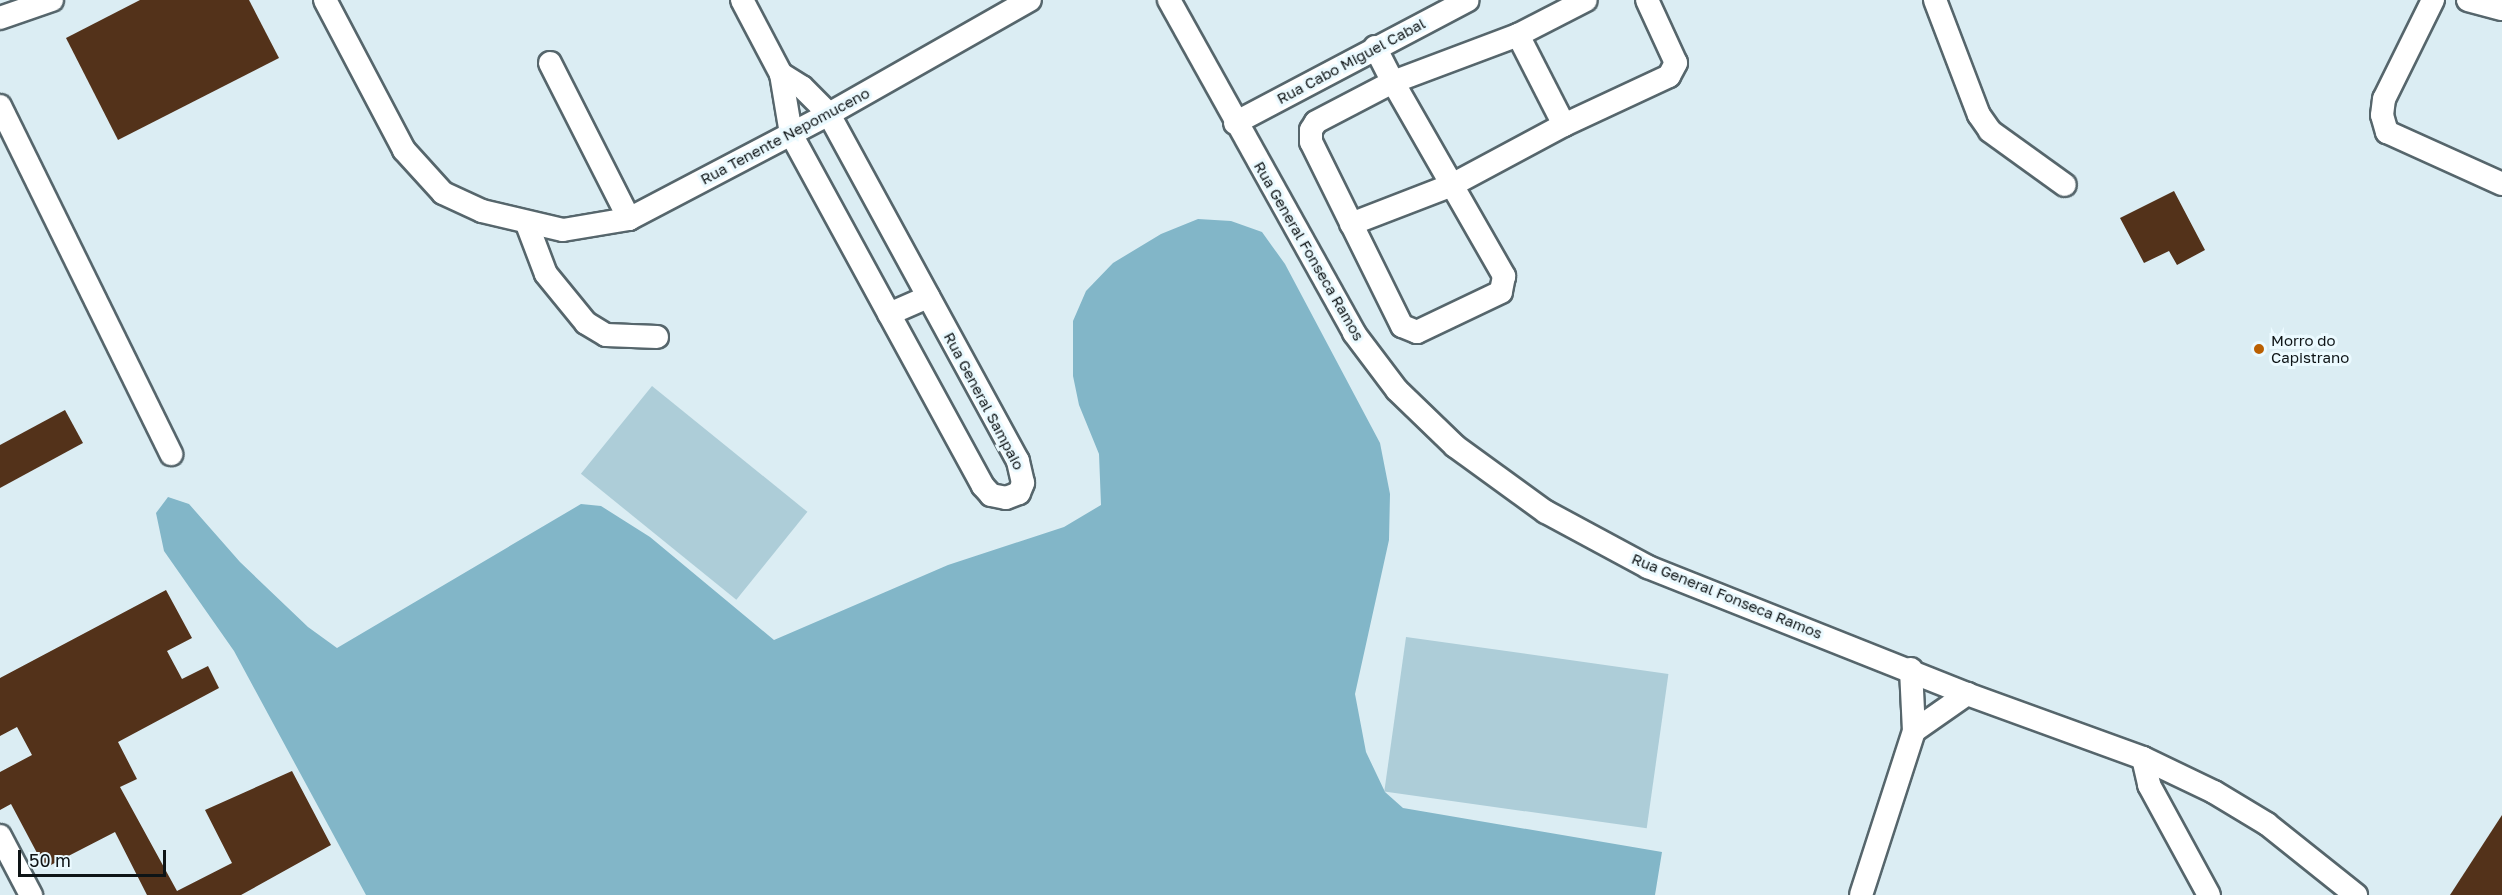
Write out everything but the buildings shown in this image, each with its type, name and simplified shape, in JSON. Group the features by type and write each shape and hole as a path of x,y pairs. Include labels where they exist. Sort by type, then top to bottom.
{"street":[{"path":"0,18 52,0"},
{"name":"Rua Tenente Nepomuceno","path":"325,0 404,150 443,192 482,211 527,224 563,230 629,219 829,114 1030,0"},
{"name":"Rua General Sampaio","path":"742,0 781,74 791,134 983,486 991,495 1006,498 1019,493 1023,483 1018,462 829,114 802,87 781,74"},
{"name":"Rua General Fonseca Ramos","path":"1168,0 1354,333 1397,390 1455,446 1546,512 1648,567 1911,669 1967,694 2143,758 2214,792 2267,824 2356,895"},
{"name":"Rua Cabo Miguel Cabal","path":"1235,123 1375,47 1468,0"},
{"path":"1375,47 1393,82 1504,276 1505,286 1417,332 1402,326 1311,142 1311,130 1316,122 1393,82 1518,35 1586,0"},
{"path":"1352,224 1452,185 1564,125 1674,71 1676,63 1647,0"},
{"path":"1935,0 1979,115 1990,131 2065,185"},
{"path":"2433,0 2384,99 2382,115 2387,132 2502,184"},
{"path":"2468,0 2502,9"},
{"path":"1518,35 1564,125"},
{"path":"550,63 629,219"},
{"path":"0,106 171,454"},
{"path":"527,224 546,274 586,323 606,335 657,337"},
{"path":"889,314 928,297"},
{"path":"1861,895 1914,732 1911,669"},
{"path":"1914,732 1967,694"},
{"path":"2143,758 2150,785 2209,895"},
{"path":"0,836 31,895"}],"shaded area":[{"path":"1198,219 1231,221 1262,232 1285,264 1380,443 1390,494 1389,540 1355,694 1366,752 1385,792 1403,808 1662,852 1655,895 366,895 234,651 164,551 156,513 168,497 189,504 240,562 308,627 337,648 581,504 601,506 650,537 774,640 948,565 1064,527 1101,505 1099,454 1079,405 1073,376 1073,321 1086,291 1113,263 1161,234"},
{"path":"652,386 807,512 736,600 581,474"},
{"path":"1406,637 1668,674 1647,828 1384,791"}],"place":[{"name":"Morro do Capistrano","path":"2259,349"}]}
